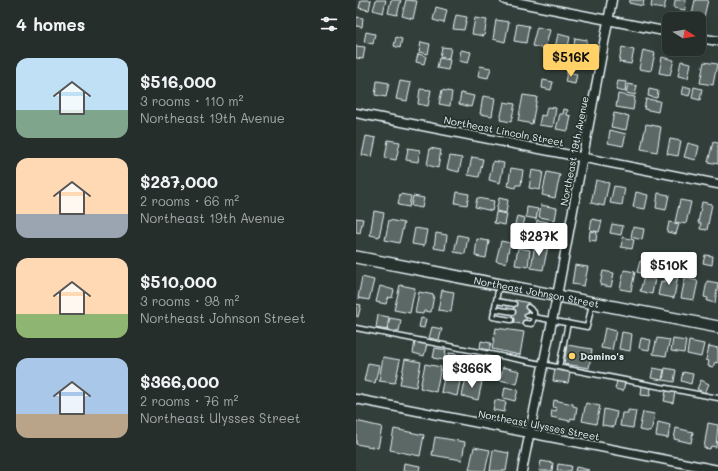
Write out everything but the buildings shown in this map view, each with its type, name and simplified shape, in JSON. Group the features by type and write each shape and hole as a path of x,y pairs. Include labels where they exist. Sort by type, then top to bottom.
{"main road":[{"name":"Northeast Johnson Street","path":"356,257 718,327"}],"street":[{"path":"505,0 662,31"},
{"name":"Northeast 19th Avenue","path":"522,471 557,296 612,0"},
{"path":"706,39 718,42"},
{"name":"Northeast Lincoln Street","path":"356,113 718,184"},
{"name":"Northeast Ulysses Street","path":"356,399 718,470"}],"lane":[{"path":"499,285 493,317 511,320"},
{"path":"496,301 514,304"},
{"path":"527,315 587,327 592,302"},
{"path":"525,323 532,324 534,317 534,312 528,307"},
{"path":"494,309 513,312"},
{"path":"559,367 568,323"},
{"path":"356,328 718,398"}],"place":[{"name":"Domino's","path":"572,356"}]}
